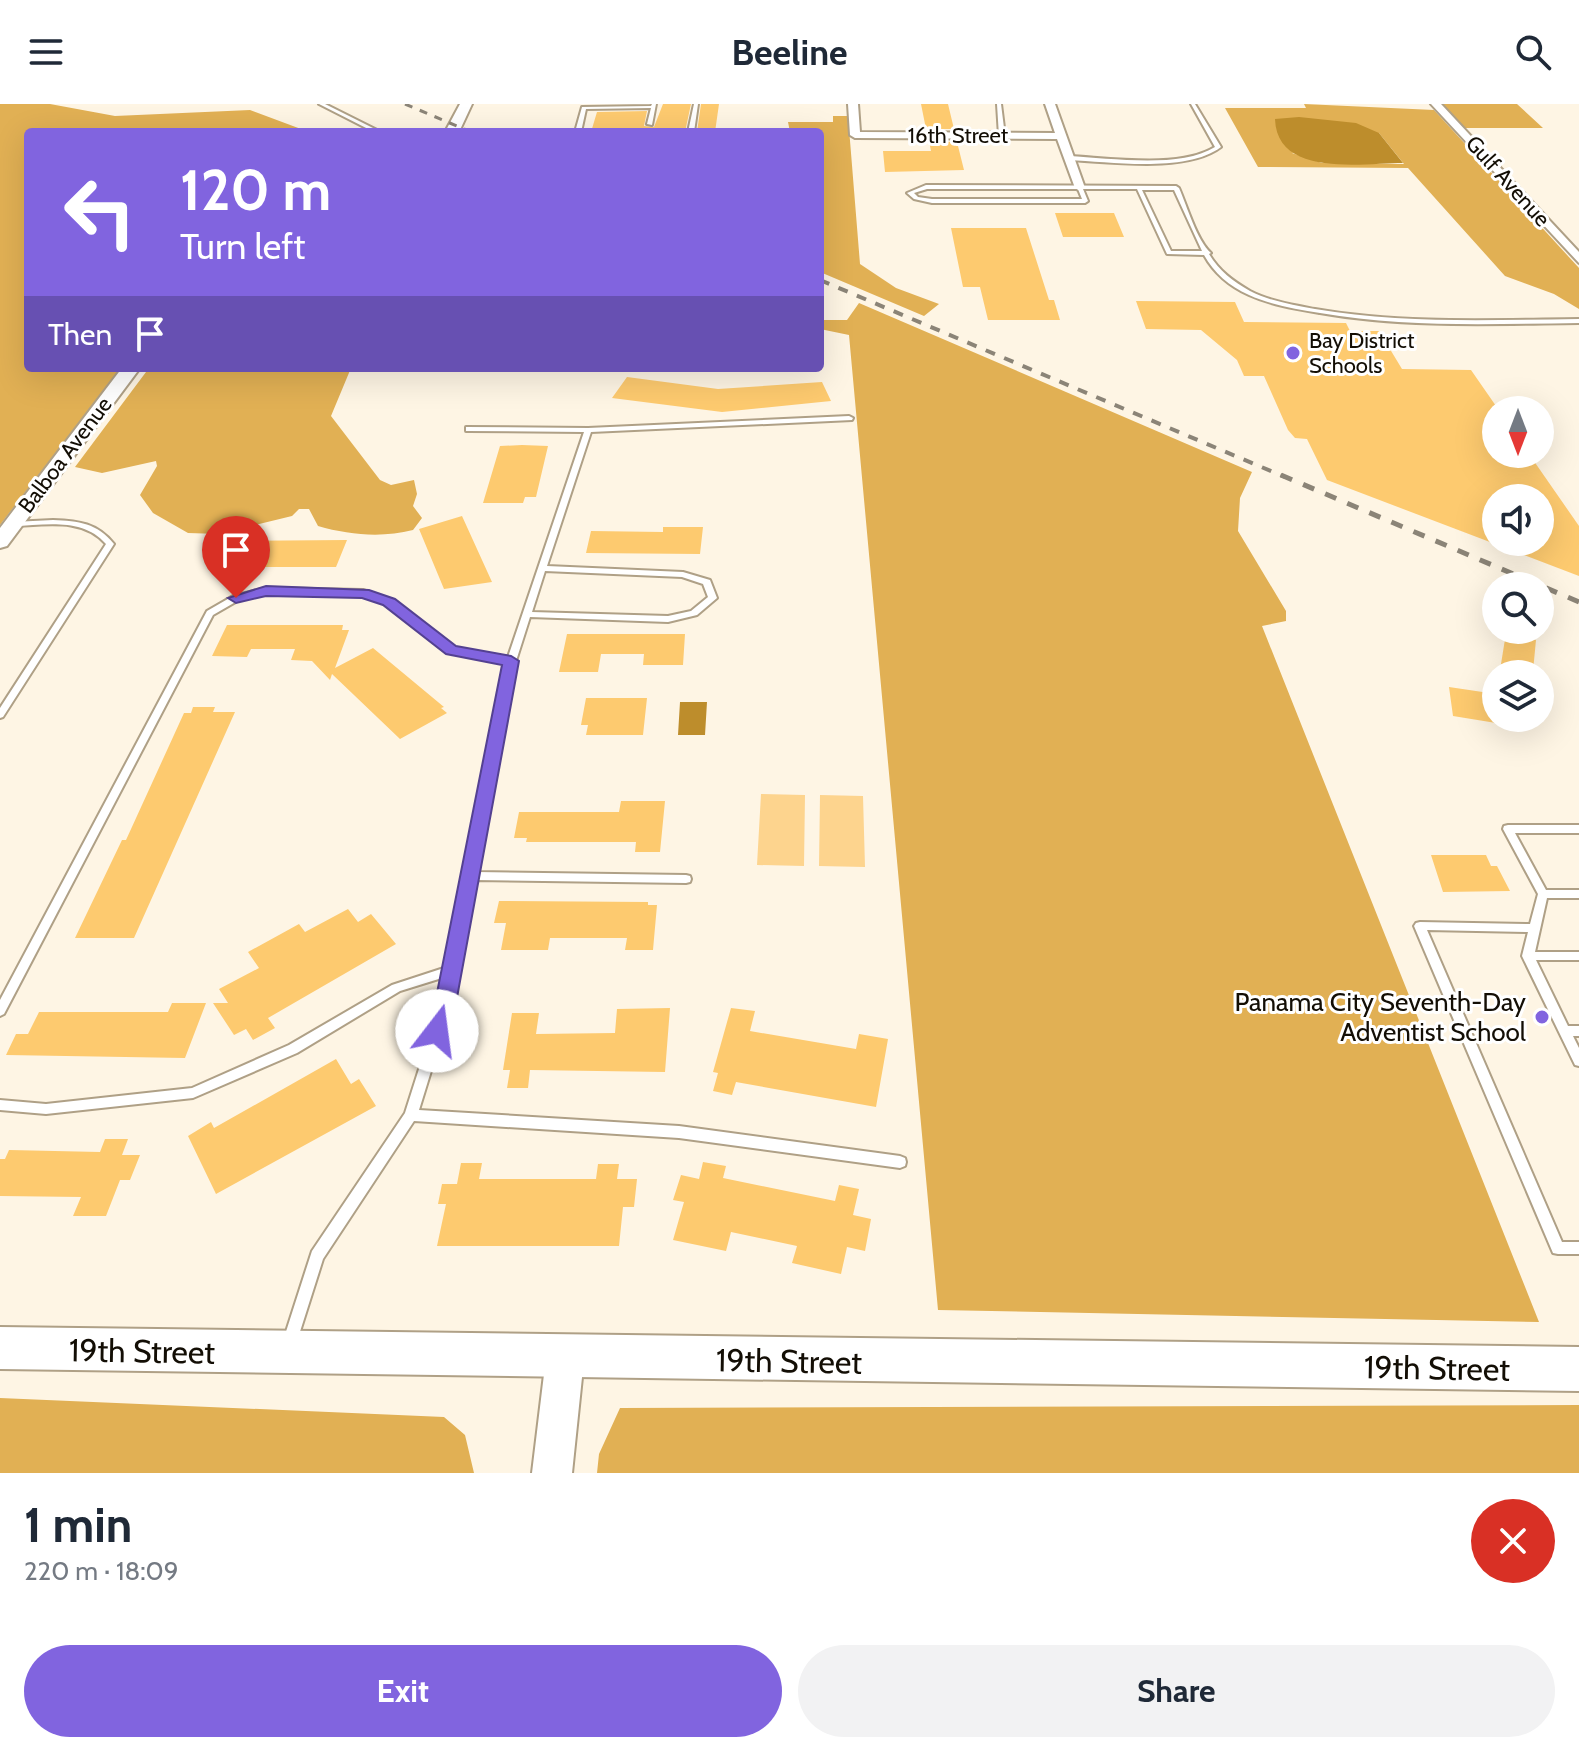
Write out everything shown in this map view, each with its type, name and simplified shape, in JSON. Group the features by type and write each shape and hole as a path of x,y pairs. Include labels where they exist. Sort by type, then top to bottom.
{"main road":[{"name":"19th Street","path":"0,1348 565,1358 1579,1369"}],"street":[{"path":"454,128 466,104"},
{"name":"16th Street","path":"853,104 855,135 1061,136"},
{"path":"1050,104 1080,188"},
{"name":"Gulf Avenue","path":"1436,104 1579,259"},
{"name":"Balboa Avenue","path":"0,542 128,372"},
{"path":"552,1473 565,1358"}],"lane":[{"path":"321,104 370,128"},
{"path":"692,128 696,104"},
{"path":"999,104 1002,136"},
{"path":"1069,158 1187,159 1210,155 1218,147 1193,104"},
{"path":"579,128 584,108 654,106 650,124"},
{"path":"1080,188 1085,201 925,200 910,193 924,187 1176,188 1219,274 1239,288 1292,306 1397,321 1579,321"},
{"path":"1005,187 1008,201"},
{"path":"1139,188 1169,253 1208,253"},
{"path":"469,429 588,430 849,418"},
{"path":"286,1354 317,1256 411,1115 446,1003 449,971 511,661 588,430"},
{"path":"0,715 110,544 103,532 87,525 13,524"},
{"path":"527,614 668,619 694,613 713,598 707,582 683,575 542,568"},
{"path":"0,1011 210,613 236,598 266,591 363,593 389,602 451,650 511,661"},
{"path":"1579,829 1508,829 1543,894 1528,956 1579,1061"},
{"path":"468,876 686,879"},
{"path":"1543,894 1579,894"},
{"path":"1535,928 1420,926 1558,1248 1579,1248"},
{"path":"1528,956 1579,956"},
{"path":"0,1105 46,1109 193,1093 293,1049 396,988 449,971"},
{"path":"1565,1031 1579,1031"},
{"path":"411,1115 679,1132 900,1162"}],"shaded area":[{"path":"0,104 50,104 115,116 250,110 298,128 24,128 24,372 118,372 0,525"},
{"path":"1304,104 1434,110 1579,268 1579,309 1554,294 1505,276 1408,168 1258,167 1225,108 1306,108","holes":["1379,133 1404,164 1322,163 1292,153"]},
{"path":"1439,104 1517,104 1543,128 1462,128"},
{"path":"833,116 848,116 860,264 896,288 939,304 924,316 824,274 824,128 789,128 788,122 833,122"},
{"path":"1299,117 1356,123 1379,133 1403,163 1345,165 1306,159 1290,151 1279,138 1275,119"},
{"path":"859,303 1252,472 1240,498 1238,531 1286,611 1286,621 1262,626 1539,1322 938,1310 849,335 824,330 824,320 847,320"},
{"path":"146,372 349,372 331,416 380,480 391,485 414,480 417,494 413,506 422,518 413,530 366,534 318,526 309,509 299,509 292,516 219,534 188,533 153,513 140,495 157,466 156,461 102,473 75,467"},
{"path":"680,702 707,702 705,735 678,735"},
{"path":"761,794 805,795 804,866 757,865"},
{"path":"820,795 863,796 865,867 819,866"},
{"path":"0,1398 444,1417 465,1435 474,1473 0,1473"},
{"path":"1579,1405 1579,1473 597,1473 599,1454 620,1408"}],"building":[{"path":"663,104 691,104 686,128 592,128 597,112 647,111 644,126 654,127"},
{"path":"701,104 719,104 716,128 698,128"},
{"path":"921,104 948,104 954,129 926,129"},
{"path":"929,141 957,142 964,170 885,172 883,151 931,151"},
{"path":"1055,213 1114,213 1124,237 1063,237"},
{"path":"951,228 1026,228 1049,300 1054,300 1060,320 988,320 980,287 963,287"},
{"path":"1136,301 1235,302 1244,322 1346,323 1350,331 1379,331 1402,369 1471,370 1489,396 1482,396 1482,468 1539,468 1550,484 1482,484 1482,539 1327,480 1307,439 1295,438 1288,430 1264,376 1244,376 1237,360 1201,330 1146,329"},
{"path":"627,377 718,389 822,382 831,401 722,412 612,398"},
{"path":"500,446 548,446 536,497 525,497 523,503 483,503"},
{"path":"1554,490 1579,526 1579,576 1526,556 1554,556"},
{"path":"462,516 492,582 444,589 419,529"},
{"path":"663,527 703,527 700,554 586,553 591,531 663,532"},
{"path":"347,540 336,567 247,567 245,572 221,572 237,541"},
{"path":"227,625 343,625 342,630 349,630 335,668 373,648 444,707 441,708 447,713 400,739 332,674 330,680 312,661 291,660 295,649 251,649 247,657 212,656"},
{"path":"567,634 685,634 683,665 643,665 644,654 601,654 598,672 559,672"},
{"path":"1504,644 1536,644 1534,660 1502,660"},
{"path":"1449,687 1482,692 1482,721 1453,716"},
{"path":"586,698 647,698 643,735 586,735 588,725 581,725"},
{"path":"193,707 215,707 213,712 235,712 134,938 75,938 122,840 126,840 184,713 191,713"},
{"path":"621,801 665,801 660,852 635,852 636,842 526,842 527,838 514,838 519,812 619,812"},
{"path":"1431,855 1486,855 1491,866 1497,866 1510,891 1443,892"},
{"path":"499,901 648,902 648,905 657,905 653,950 625,950 627,938 550,938 548,950 501,950 506,923 494,923"},
{"path":"348,909 358,922 371,914 396,944 268,1018 275,1028 253,1040 246,1029 234,1035 213,1003 228,1003 219,989 259,968 248,952 299,924 305,932"},
{"path":"172,1003 206,1003 185,1058 6,1055 16,1034 28,1034 39,1012 168,1012"},
{"path":"670,1008 665,1072 530,1070 528,1088 507,1088 510,1070 503,1070 512,1013 539,1013 536,1034 615,1033 617,1009"},
{"path":"731,1008 755,1011 750,1031 856,1049 859,1034 888,1039 876,1107 736,1082 732,1095 713,1091 718,1073 713,1072"},
{"path":"336,1059 351,1084 359,1079 376,1106 216,1194 188,1136 211,1122 214,1128"},
{"path":"105,1139 128,1139 122,1155 140,1155 130,1180 120,1180 106,1216 73,1216 81,1197 0,1196 0,1159 5,1159 9,1150 100,1152"},
{"path":"703,1162 726,1166 723,1178 835,1201 839,1185 859,1189 853,1215 871,1219 865,1251 847,1247 841,1274 792,1263 797,1246 731,1232 726,1251 673,1240 684,1202 673,1200 681,1175 699,1179"},
{"path":"461,1163 482,1163 479,1179 596,1179 598,1164 619,1164 617,1179 637,1179 634,1207 623,1207 619,1246 437,1246 446,1204 438,1204 442,1184 457,1184"}],"railway":[{"path":"405,104 462,128"},
{"path":"824,282 1285,477"},
{"path":"1281,475 1579,602"}],"place":[{"name":"Bay District Schools","path":"1293,353"},
{"name":"Panama City Seventh-Day Adventist School","path":"1542,1017"}],"route":[{"path":"236,598 266,591 363,593 389,602 451,650 511,661 449,971 446,1003 437,1031"}]}
